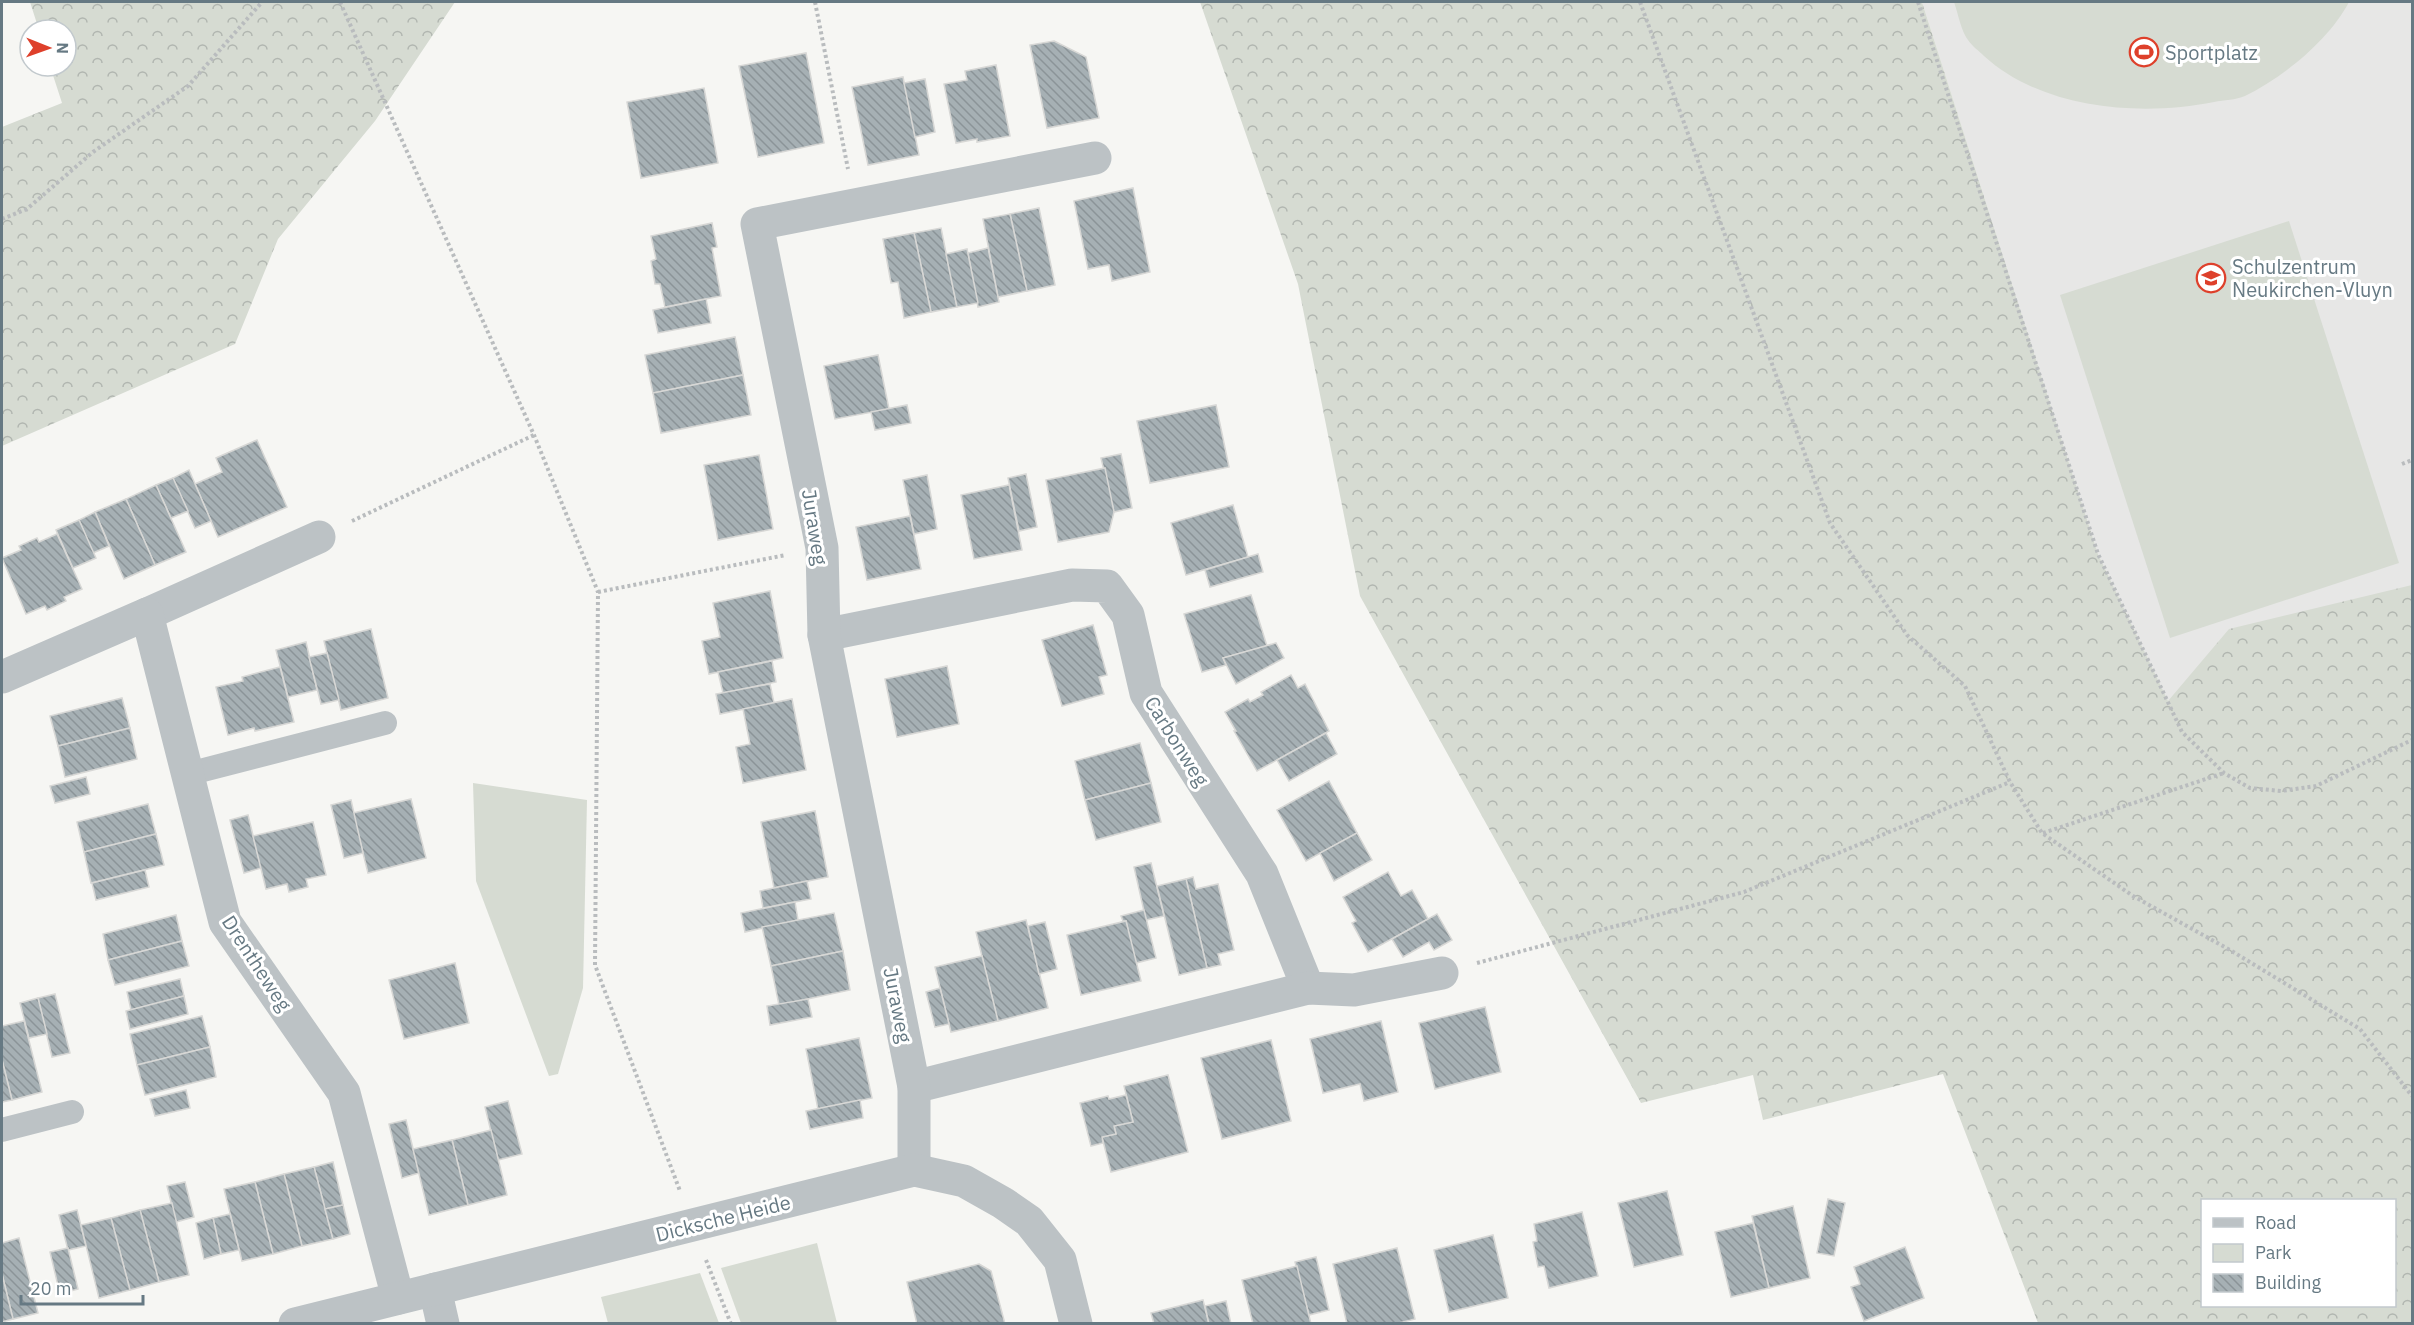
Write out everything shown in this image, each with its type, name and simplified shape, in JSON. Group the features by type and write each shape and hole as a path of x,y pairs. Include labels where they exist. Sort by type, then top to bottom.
{"street":[{"name":"Juraweg","path":"914,1170 914,1087 824,634 822,548 757,224 1095,158"},
{"path":"2,677 319,537"},
{"name":"Carbonweg","path":"824,634 1072,585 1107,586 1128,615 1146,693 1262,874 1308,988"},
{"name":"Drentheweg","path":"147,614 225,922 344,1093 398,1298"},
{"path":"914,1087 1308,988 1354,990 1442,973"},
{"name":"Dicksche Heide","path":"295,1323 914,1170 964,1181 1029,1221 1060,1260 1076,1323"},
{"path":"435,1289 443,1323"}],"lane":[{"path":"188,774 385,723"},
{"path":"2,1130 72,1112"}],"path":[{"path":"2,219 27,209 93,152 188,86 262,2"},
{"path":"340,2 534,435 598,592 595,965 731,1323"},
{"path":"815,2 855,205"},
{"path":"1640,2 1830,523 1907,635 1965,686 2010,782 2042,833 2133,896 2230,950 2360,1029 2412,1096"},
{"path":"1918,2 2098,554 2182,732 2224,773 2250,788 2281,791 2316,786 2412,740"},
{"path":"319,537 534,435"},
{"path":"2402,464 2412,460"},
{"path":"598,592 822,548"},
{"path":"2042,833 2224,773"},
{"path":"1442,973 1744,892 2010,782"}],"shaded area":[{"name":"Schulzentrum Neukirchen-Vluyn","path":"1922,2 2412,2 2412,624 2168,702 2098,554"}],"green space":[{"path":"30,2 455,2 375,121 278,239 235,344 2,446 2,127 62,103 54,78 78,78 78,18 35,18"},
{"path":"1200,2 1922,2 2098,554 2168,701 2229,629 2412,585 2412,1323 2038,1323 1943,1074 1763,1120 1753,1075 1641,1103 1360,596 1298,284"},
{"name":"Sportplatz","path":"1954,2 2349,2 2318,43 2290,68 2260,88 2234,99 2155,109 2093,104 2063,98 2034,88 2008,74 1970,42 1963,32"},
{"path":"2289,221 2399,563 2170,638 2060,295"},
{"path":"473,783 587,800 583,988 558,1074 549,1076 476,881"},
{"path":"817,1243 837,1323 741,1323 721,1268"},
{"path":"700,1273 719,1323 608,1323 601,1297"}],"building":[{"path":"1054,41 1086,57 1099,118 1047,128 1030,45"},
{"path":"806,53 824,143 758,157 739,66"},
{"path":"996,65 1010,136 956,143 944,84 967,80 965,71"},
{"path":"903,77 919,155 868,165 852,87"},
{"path":"925,79 935,132 915,137 904,83"},
{"path":"704,88 718,163 641,178 627,102"},
{"path":"1133,188 1150,272 1112,281 1109,265 1088,269 1074,201"},
{"path":"1039,208 1055,285 1027,291 1010,214"},
{"path":"1010,214 1027,291 998,297 983,219"},
{"path":"712,223 717,247 712,248 721,296 665,307 660,284 655,284 651,261 656,259 651,236"},
{"path":"941,228 957,307 931,312 914,233"},
{"path":"914,233 931,312 904,318 898,282 891,283 883,239"},
{"path":"988,248 999,302 978,307 968,253"},
{"path":"967,249 978,303 957,307 946,254"},
{"path":"706,299 711,323 658,333 653,310"},
{"path":"735,337 743,375 653,393 645,355"},
{"path":"878,355 889,409 835,419 824,366"},
{"path":"743,375 751,415 661,433 653,393"},
{"path":"907,405 911,423 875,430 871,412"},
{"path":"1216,405 1229,467 1150,483 1137,421"},
{"path":"257,440 287,507 218,537 195,484 222,472 216,458"},
{"path":"1121,454 1132,508 1114,512 1101,458"},
{"path":"759,455 773,529 718,540 704,465"},
{"path":"1105,468 1114,512 1109,532 1058,542 1046,480"},
{"path":"189,470 211,521 195,528 173,478"},
{"path":"1026,474 1037,527 1019,531 1008,478"},
{"path":"927,475 937,529 914,534 903,480"},
{"path":"173,478 188,511 171,518 156,485"},
{"path":"156,485 186,552 155,565 126,499"},
{"path":"1009,485 1022,550 974,559 961,495"},
{"path":"126,499 155,565 124,579 95,512"},
{"path":"1233,505 1248,557 1186,575 1171,523"},
{"path":"95,512 109,546 93,553 79,520"},
{"path":"910,516 921,569 867,580 856,527"},
{"path":"79,520 96,558 73,568 56,530"},
{"path":"57,534 82,589 64,597 66,601 47,610 45,606 26,614 2,558 21,550 19,546 37,538 39,542"},
{"path":"1258,554 1263,572 1210,587 1205,570"},
{"path":"770,591 783,658 709,674 702,641 720,637 713,603"},
{"path":"1251,595 1267,646 1223,658 1226,665 1202,672 1184,614"},
{"path":"1093,625 1107,675 1099,677 1104,694 1062,706 1042,640"},
{"path":"371,629 388,698 341,710 324,641"},
{"path":"306,642 317,690 288,697 276,650"},
{"path":"1276,643 1284,658 1236,684 1223,658"},
{"path":"327,653 339,700 321,704 309,657"},
{"path":"772,661 776,682 723,693 718,672"},
{"path":"947,666 959,724 897,737 885,679"},
{"path":"280,667 294,722 255,731 254,728 228,735 216,687 243,681 242,677"},
{"path":"1291,675 1298,688 1305,684 1329,731 1257,771 1225,712 1248,699 1250,702 1263,695 1261,692"},
{"path":"770,684 774,703 720,714 716,694"},
{"path":"122,698 130,728 58,746 50,716"},
{"path":"792,699 806,770 743,783 736,747 750,744 743,709"},
{"path":"130,728 137,759 65,777 58,746"},
{"path":"1326,733 1337,754 1289,781 1277,760"},
{"path":"1140,743 1151,783 1085,800 1075,761"},
{"path":"86,777 90,794 55,803 50,786"},
{"path":"1329,781 1357,833 1306,861 1277,810"},
{"path":"1151,783 1161,822 1096,840 1085,800"},
{"path":"411,799 426,858 368,873 353,813"},
{"path":"351,800 363,853 344,858 331,805"},
{"path":"148,804 156,834 84,852 77,822"},
{"path":"815,811 828,877 774,888 761,822"},
{"path":"248,815 261,868 244,873 230,820"},
{"path":"313,822 326,875 306,879 308,887 289,892 287,884 266,889 253,836"},
{"path":"1357,833 1372,860 1334,881 1320,853"},
{"path":"156,834 164,865 91,883 84,852"},
{"path":"1151,863 1164,916 1146,920 1134,867"},
{"path":"145,870 149,887 96,900 92,883"},
{"path":"1388,872 1401,896 1412,890 1428,919 1368,952 1352,923 1356,921 1343,897"},
{"path":"1193,877 1196,889 1218,884 1234,950 1218,954 1221,965 1207,968 1186,879"},
{"path":"1186,879 1207,968 1179,975 1157,886"},
{"path":"807,881 811,899 763,908 760,891"},
{"path":"795,902 798,920 745,932 741,913"},
{"path":"1144,910 1156,958 1136,963 1126,921 1123,921 1121,916"},
{"path":"834,913 843,951 771,966 762,927"},
{"path":"1437,914 1452,940 1434,950 1429,942 1403,957 1392,939"},
{"path":"176,915 182,941 108,960 103,934"},
{"path":"1026,920 1048,1008 998,1021 976,932"},
{"path":"1126,921 1141,981 1081,995 1067,935"},
{"path":"1045,922 1057,969 1039,974 1028,926"},
{"path":"182,941 189,966 115,985 108,960"},
{"path":"843,951 850,990 779,1005 771,966"},
{"path":"982,956 998,1021 951,1032 935,967"},
{"path":"455,963 469,1023 404,1039 389,980"},
{"path":"180,979 184,996 131,1010 127,992"},
{"path":"940,988 949,1024 935,1027 926,992"},
{"path":"55,994 70,1053 52,1057 38,998"},
{"path":"184,996 188,1014 130,1029 126,1011"},
{"path":"38,998 47,1034 29,1038 20,1003"},
{"path":"808,999 812,1017 770,1025 767,1006"},
{"path":"1485,1007 1501,1072 1435,1089 1419,1023"},
{"path":"202,1016 210,1047 137,1065 130,1034"},
{"path":"24,1021 42,1092 12,1100 2,1060 2,1026"},
{"path":"1381,1021 1398,1092 1364,1101 1360,1084 1323,1093 1310,1039"},
{"path":"859,1038 872,1098 818,1109 806,1049"},
{"path":"1271,1040 1291,1121 1222,1139 1201,1058"},
{"path":"210,1047 216,1077 145,1095 137,1065"},
{"path":"2,1060 12,1100 2,1102"},
{"path":"1168,1075 1188,1152 1111,1172 1102,1137 1116,1134 1114,1126 1133,1122 1124,1086"},
{"path":"186,1090 190,1108 155,1116 150,1099"},
{"path":"1126,1095 1133,1122 1114,1126 1116,1134 1102,1137 1103,1143 1091,1146 1080,1103 1108,1096 1109,1099"},
{"path":"860,1100 863,1118 810,1129 806,1111"},
{"path":"508,1101 522,1154 498,1160 485,1107"},
{"path":"406,1120 419,1173 402,1178 389,1124"},
{"path":"491,1130 507,1195 468,1205 452,1140"},
{"path":"452,1140 468,1205 429,1215 413,1149"},
{"path":"333,1162 343,1205 325,1209 314,1167"},
{"path":"314,1167 333,1239 302,1246 284,1174"},
{"path":"284,1174 302,1246 273,1254 255,1182"},
{"path":"185,1182 194,1217 176,1222 167,1186"},
{"path":"255,1182 273,1254 242,1261 224,1189"},
{"path":"1667,1191 1683,1255 1634,1267 1618,1203"},
{"path":"1828,1199 1845,1203 1834,1256 1817,1253"},
{"path":"172,1203 189,1275 159,1282 140,1210"},
{"path":"343,1205 350,1234 333,1239 325,1209"},
{"path":"1793,1206 1810,1278 1769,1288 1752,1216"},
{"path":"77,1210 86,1246 68,1250 59,1215"},
{"path":"140,1210 159,1282 130,1290 111,1218"},
{"path":"1582,1212 1598,1276 1549,1288 1544,1266 1538,1267 1533,1242 1537,1241 1534,1224"},
{"path":"230,1214 239,1250 221,1254 213,1218"},
{"path":"111,1218 130,1290 99,1298 81,1225"},
{"path":"213,1218 221,1254 204,1259 196,1223"},
{"path":"1753,1223 1769,1288 1731,1297 1715,1232"},
{"path":"1493,1235 1508,1298 1449,1312 1434,1250"},
{"path":"19,1238 38,1313 13,1319 2,1274 2,1243"},
{"path":"1905,1247 1924,1298 1864,1321 1851,1287 1860,1284 1854,1267"},
{"path":"68,1248 78,1289 60,1294 50,1252"},
{"path":"1397,1248 1415,1319 1395,1324 1347,1324 1333,1264"},
{"path":"1316,1257 1329,1310 1309,1315 1295,1262"},
{"path":"979,1264 991,1271 1005,1324 917,1324 907,1282"},
{"path":"1297,1266 1311,1324 1253,1324 1242,1280"},
{"path":"2,1274 13,1319 2,1322"},
{"path":"1203,1300 1209,1324 1154,1324 1151,1313"},
{"path":"1226,1301 1231,1324 1209,1324 1205,1306"}],"place":[{"name":"Sportplatz","path":"2144,52"},
{"name":"Schulzentrum Neukirchen-Vluyn","path":"2211,278"}]}
